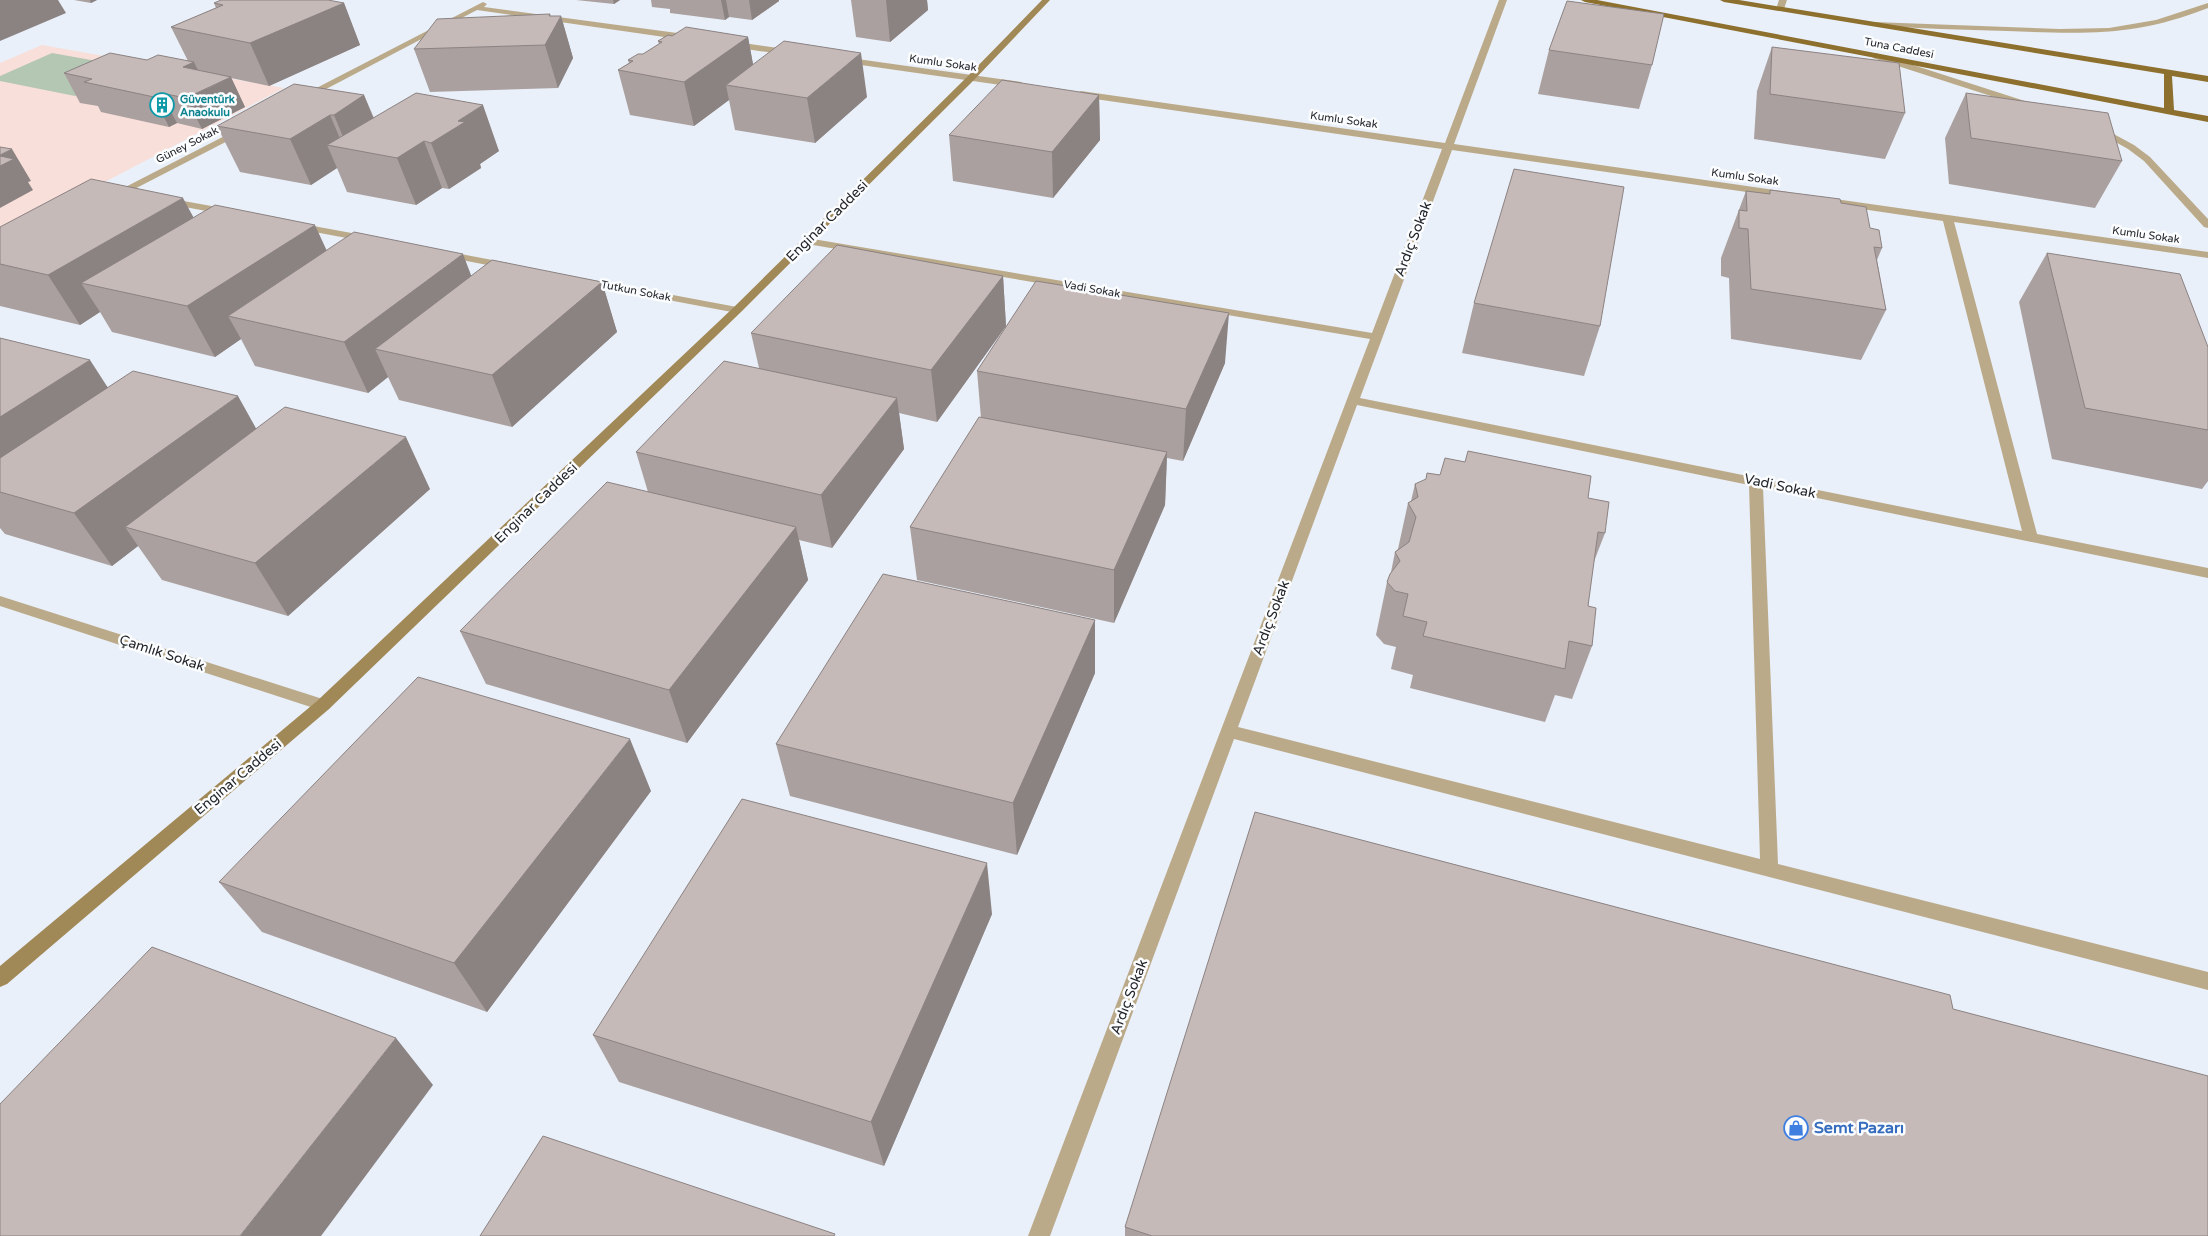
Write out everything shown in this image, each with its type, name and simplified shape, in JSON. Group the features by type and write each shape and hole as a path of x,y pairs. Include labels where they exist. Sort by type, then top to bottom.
{"main road":[{"name":"Tuna Caddesi","path":"1585,0 2208,119"},
{"name":"Tuna Caddesi","path":"1724,0 2208,79"},
{"path":"2168,73 2169,112"}],"street":[{"path":"299,100 491,0"},
{"name":"Enginar Caddesi","path":"0,978 323,705 737,310 971,78 1046,0"},
{"name":"Ardıç Sokak","path":"1039,1236 1503,0"},
{"path":"1780,9 1782,0"},
{"path":"1872,24 2100,32 2145,27 2208,5"},
{"path":"476,8 704,40"},
{"path":"723,43 802,54"},
{"path":"1872,54 2038,108"},
{"name":"Kumlu Sokak","path":"832,58 1029,86"},
{"name":"Kumlu Sokak","path":"1068,92 2208,255"},
{"name":"Güney Sokak","path":"104,201 255,123"},
{"path":"2084,123 2113,136 2147,160 2208,225"},
{"path":"122,192 141,196"},
{"path":"161,200 239,214"},
{"path":"1948,218 2031,538"},
{"path":"288,224 376,241"},
{"name":"Vadi Sokak","path":"807,241 1376,338"},
{"path":"434,252 522,269"},
{"name":"Tutkun Sokak","path":"571,278 737,310"},
{"name":"Vadi Sokak","path":"1353,400 2208,573"},
{"path":"1756,481 1769,870"},
{"name":"Çamlık Sokak","path":"0,601 323,705"},
{"path":"1228,731 2208,981"}],"shaded area":[{"path":"42,45 284,88 0,237 0,63"}],"green space":[{"path":"52,53 136,68 75,96 0,81 0,76"}],"building":[{"path":"221,0 328,0 344,3 250,43 171,27 223,5 214,3"},
{"path":"1567,1 1664,14 1652,65 1549,50"},
{"path":"550,14 549,16 561,16 545,45 414,49 437,19"},
{"path":"686,27 748,37 684,82 618,70 633,61 628,60 638,54 643,54 662,42 658,41 668,35 672,36"},
{"path":"784,41 861,53 807,98 726,85"},
{"path":"1772,47 1899,63 1905,113 1770,94"},
{"path":"110,53 147,60 158,55 194,62 183,67 231,77 186,98 161,93 154,97 84,82 92,79 64,73"},
{"path":"1002,80 1099,95 1052,152 949,135"},
{"path":"294,84 364,95 334,115 330,115 290,139 217,126"},
{"path":"416,93 483,105 458,121 465,122 431,143 424,141 397,158 327,145"},
{"path":"1966,93 2108,113 2122,161 1971,138"},
{"path":"0,147 12,149 0,155"},
{"path":"0,156 14,159 0,166"},
{"path":"1514,169 1624,187 1600,326 1474,303"},
{"path":"91,179 183,198 48,275 0,264 0,227"},
{"path":"1770,190 1840,199 1841,203 1866,207 1870,228 1879,230 1882,248 1874,247 1886,310 1751,289 1748,229 1739,228 1739,210 1747,211 1746,191 1770,194"},
{"path":"215,205 315,225 187,306 81,283"},
{"path":"354,232 463,254 344,342 228,316"},
{"path":"837,245 1003,276 931,370 751,333"},
{"path":"2047,253 2180,274 2208,347 2208,430 2085,408"},
{"path":"492,260 602,282 492,375 375,349"},
{"path":"1036,281 1229,313 1186,409 977,371"},
{"path":"0,338 90,360 0,417"},
{"path":"724,361 897,398 821,495 636,452"},
{"path":"133,371 238,396 74,513 0,492 0,458"},
{"path":"285,407 406,437 255,563 125,527"},
{"path":"979,417 1167,452 1114,570 910,527"},
{"path":"1468,451 1591,476 1588,498 1609,502 1605,533 1598,532 1588,606 1596,608 1592,646 1569,641 1565,669 1423,636 1427,622 1403,616 1408,594 1395,591 1387,582 1390,574 1400,561 1395,552 1409,542 1416,517 1408,503 1418,497 1415,484 1426,479 1427,473 1440,475 1445,458 1465,462"},
{"path":"607,482 796,527 669,690 460,631"},
{"path":"883,574 1095,620 1013,803 776,744"},
{"path":"418,677 630,739 454,963 219,882"},
{"path":"742,799 987,863 871,1122 593,1035"},
{"path":"1255,812 1950,995 1953,1009 2208,1076 2208,1236 1152,1236 1125,1227"},
{"path":"152,947 396,1038 240,1236 0,1236 0,1104"},
{"path":"543,1136 835,1234 834,1236 480,1236"}],"place":[{"name":"Güventürk Anaokulu","path":"162,105"},
{"name":"Semt Pazarı","path":"1796,1128"}]}
